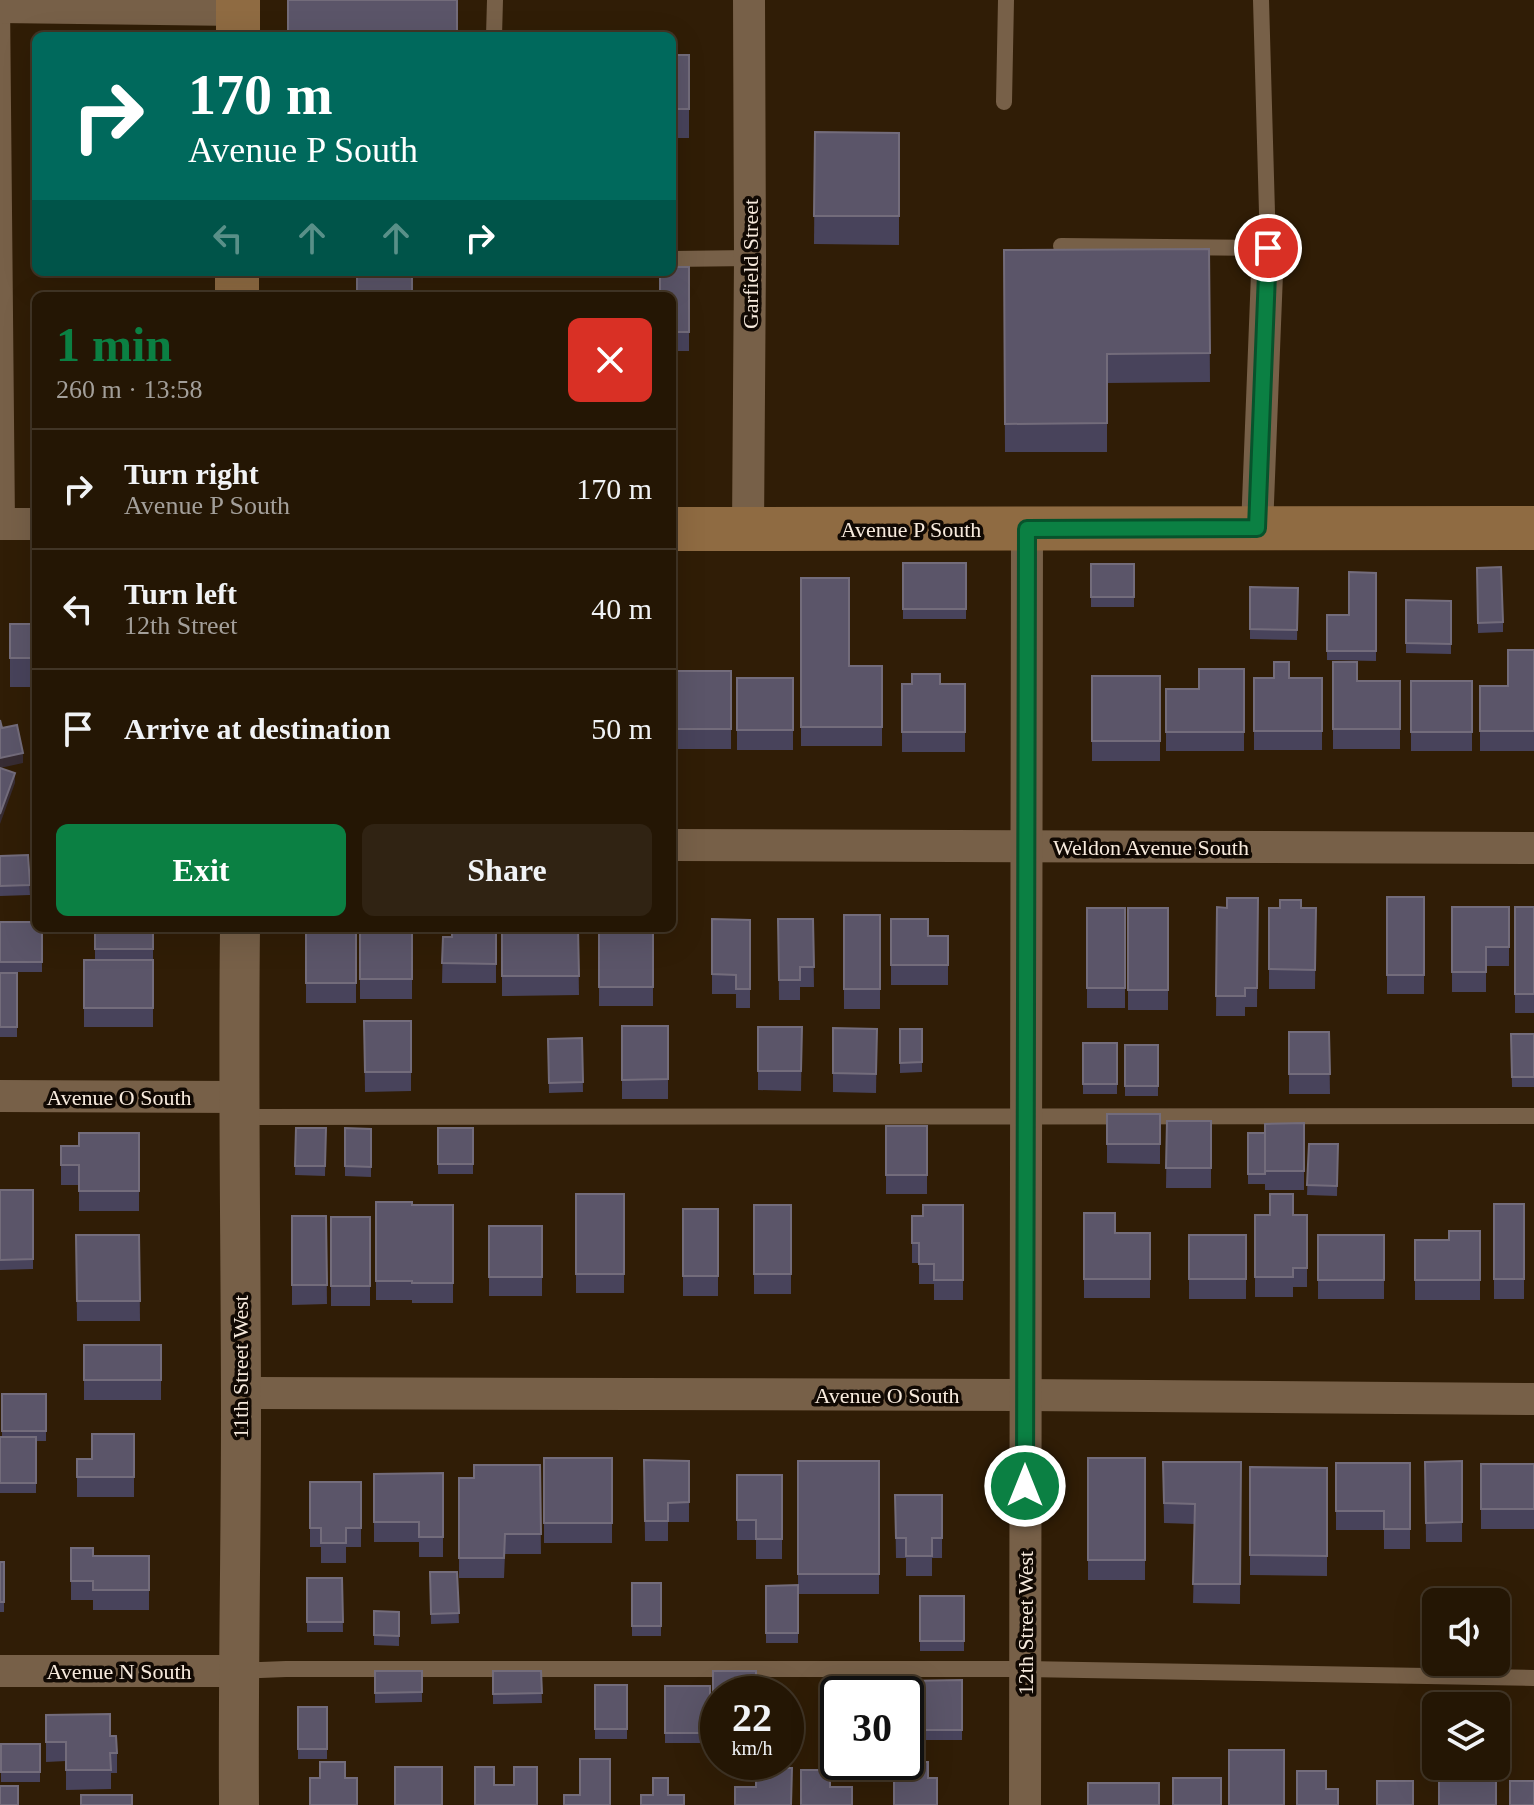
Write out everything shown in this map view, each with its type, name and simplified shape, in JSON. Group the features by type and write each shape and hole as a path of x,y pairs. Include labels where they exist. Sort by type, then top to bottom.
{"main road":[{"name":"Avenue P South","path":"676,529 1534,528"}],"street":[{"name":"Garfield Street","path":"748,529 749,0"},
{"path":"1,5 238,15"},
{"path":"1257,528 1268,248"},
{"name":"12th Street West","path":"1025,1805 1027,529"},
{"name":"Weldon Avenue South","path":"676,845 1534,848"},
{"name":"11th Street West","path":"239,1805 240,932"},
{"name":"Avenue O South","path":"0,1096 238,1107"},
{"name":"Avenue O South","path":"241,1393 1534,1399"},
{"name":"Avenue N South","path":"0,1671 238,1671"}],"lane":[{"path":"494,32 495,0"},
{"path":"1004,102 1006,0"},
{"path":"1061,246 1268,248 1261,0"},
{"path":"1,5 2,260 14,524"},
{"path":"676,259 750,258"},
{"path":"238,1107 1026,1116 1534,1116"},
{"path":"238,1671 1025,1669 1534,1678"}],"building":[{"path":"288,0 457,0 457,32 288,32"},
{"path":"676,55 689,55 689,109 676,109"},
{"path":"815,132 899,133 899,216 814,216"},
{"path":"1209,249 1210,353 1107,354 1107,423 1005,424 1004,250"},
{"path":"676,267 689,267 689,332 676,332 676,292 660,292 660,276 676,276"},
{"path":"357,276 412,276 412,292 357,292"},
{"path":"903,563 966,563 966,609 903,609"},
{"path":"1091,564 1134,564 1134,597 1091,597"},
{"path":"1501,567 1503,622 1478,623 1477,568"},
{"path":"1349,572 1376,573 1376,651 1327,651 1327,615 1349,615"},
{"path":"801,578 849,578 849,666 882,666 882,727 801,727"},
{"path":"1250,587 1298,588 1297,630 1250,629"},
{"path":"1406,600 1451,601 1451,644 1406,643"},
{"path":"10,624 32,624 32,658 10,658"},
{"path":"1508,650 1534,650 1534,731 1480,731 1480,686 1508,686"},
{"path":"1274,662 1289,662 1289,678 1322,678 1322,731 1254,731 1254,678 1274,678"},
{"path":"1333,662 1357,662 1357,681 1400,681 1400,729 1333,729"},
{"path":"1199,669 1244,669 1244,732 1166,732 1166,689 1199,689"},
{"path":"676,671 731,671 731,729 676,729"},
{"path":"912,674 940,674 940,684 965,684 965,732 902,732 902,684 912,684"},
{"path":"1092,676 1160,676 1160,741 1092,741"},
{"path":"737,678 793,678 793,730 737,730"},
{"path":"1411,681 1472,681 1472,732 1411,732"},
{"path":"0,720 2,728 17,725 23,753 0,758"},
{"path":"0,768 15,773 0,814"},
{"path":"28,855 30,885 0,886 0,856"},
{"path":"1387,897 1424,897 1424,975 1387,975"},
{"path":"1227,898 1258,898 1257,988 1245,988 1245,996 1216,996 1217,907 1227,908"},
{"path":"1280,900 1301,900 1301,908 1316,908 1315,970 1269,969 1269,908 1280,908"},
{"path":"1452,907 1509,907 1509,947 1486,947 1486,972 1452,972"},
{"path":"1515,907 1534,907 1534,994 1515,994"},
{"path":"1087,908 1125,908 1125,988 1087,988"},
{"path":"1128,908 1168,908 1168,990 1128,990"},
{"path":"844,915 880,915 880,989 844,989"},
{"path":"712,919 750,920 750,989 736,989 736,975 712,974"},
{"path":"778,919 813,919 814,967 800,967 800,980 779,980"},
{"path":"891,919 928,919 928,936 948,936 948,965 891,965"},
{"path":"0,922 32,922 32,932 42,932 42,962 0,962"},
{"path":"95,932 153,932 153,949 95,949"},
{"path":"306,932 356,932 356,983 306,983"},
{"path":"360,932 412,932 412,979 360,979"},
{"path":"452,932 496,932 496,964 442,963 443,937 452,937"},
{"path":"502,932 578,932 579,976 502,976"},
{"path":"599,932 653,932 653,987 599,987"},
{"path":"84,960 153,960 153,1008 84,1008"},
{"path":"0,973 17,973 17,1027 0,1027"},
{"path":"364,1021 411,1021 411,1072 365,1072"},
{"path":"622,1026 668,1026 668,1079 622,1080"},
{"path":"758,1027 802,1027 801,1071 758,1071"},
{"path":"833,1028 877,1029 876,1074 833,1073"},
{"path":"900,1029 922,1029 922,1062 900,1063"},
{"path":"1289,1032 1329,1032 1330,1074 1289,1074"},
{"path":"1511,1034 1534,1034 1534,1077 1512,1077"},
{"path":"582,1038 583,1082 549,1083 548,1039"},
{"path":"1083,1043 1117,1043 1117,1084 1083,1084"},
{"path":"1125,1045 1158,1045 1158,1086 1125,1086"},
{"path":"1107,1114 1160,1114 1160,1144 1107,1144"},
{"path":"1167,1121 1211,1121 1211,1168 1166,1168"},
{"path":"1304,1123 1304,1171 1265,1171 1265,1124"},
{"path":"886,1126 927,1126 927,1175 886,1175"},
{"path":"296,1128 326,1128 325,1166 295,1166"},
{"path":"345,1128 371,1129 371,1167 345,1166"},
{"path":"438,1128 473,1128 473,1164 438,1164"},
{"path":"79,1133 139,1133 139,1191 79,1191 79,1165 61,1165 61,1146 79,1146"},
{"path":"1248,1133 1265,1133 1265,1174 1248,1174"},
{"path":"1309,1144 1338,1144 1337,1186 1307,1185"},
{"path":"0,1190 33,1190 33,1259 0,1260"},
{"path":"576,1194 624,1194 624,1274 576,1274"},
{"path":"1270,1194 1293,1194 1293,1215 1307,1215 1307,1268 1293,1268 1293,1277 1255,1277 1255,1215 1270,1215"},
{"path":"376,1202 453,1205 453,1283 376,1281"},
{"path":"1494,1204 1524,1204 1524,1279 1494,1279"},
{"path":"754,1205 791,1205 791,1274 754,1274"},
{"path":"923,1205 963,1205 963,1280 934,1280 934,1264 919,1264 919,1243 912,1243 912,1216 923,1216"},
{"path":"683,1209 718,1209 718,1276 683,1276"},
{"path":"1084,1213 1115,1213 1115,1233 1150,1233 1150,1279 1084,1279"},
{"path":"292,1216 326,1216 327,1285 292,1285"},
{"path":"331,1217 370,1217 370,1286 331,1286"},
{"path":"489,1226 542,1226 542,1277 489,1277"},
{"path":"1449,1231 1480,1231 1480,1280 1415,1280 1415,1240 1449,1240"},
{"path":"76,1235 139,1235 140,1301 77,1301"},
{"path":"1189,1235 1246,1235 1246,1279 1189,1279"},
{"path":"1318,1235 1384,1235 1384,1280 1318,1280"},
{"path":"84,1345 161,1345 161,1380 84,1380"},
{"path":"2,1394 46,1394 46,1431 2,1431"},
{"path":"92,1434 134,1434 134,1477 77,1477 77,1459 92,1459"},
{"path":"0,1437 36,1437 36,1483 0,1483"},
{"path":"544,1458 612,1458 612,1523 544,1523"},
{"path":"1088,1458 1145,1458 1145,1560 1088,1560"},
{"path":"644,1460 689,1461 689,1502 668,1503 668,1521 645,1521"},
{"path":"798,1461 879,1461 879,1574 798,1574"},
{"path":"1462,1461 1462,1522 1426,1523 1425,1462"},
{"path":"1163,1462 1241,1462 1240,1584 1193,1584 1195,1504 1164,1503"},
{"path":"1336,1463 1410,1463 1410,1529 1384,1529 1384,1511 1336,1511"},
{"path":"1481,1464 1534,1464 1534,1509 1481,1509"},
{"path":"474,1465 540,1465 541,1534 505,1534 504,1558 459,1558 459,1478 474,1478"},
{"path":"1250,1467 1327,1468 1327,1556 1250,1555"},
{"path":"443,1473 443,1537 419,1537 419,1522 374,1522 374,1474"},
{"path":"737,1475 782,1475 782,1539 756,1539 756,1520 737,1520"},
{"path":"310,1482 361,1482 361,1528 346,1528 346,1543 321,1543 321,1528 310,1528"},
{"path":"895,1495 942,1495 942,1538 932,1538 932,1556 906,1556 906,1538 896,1538"},
{"path":"71,1548 93,1548 93,1556 149,1556 149,1590 93,1590 93,1581 71,1581"},
{"path":"0,1562 4,1562 4,1602 0,1602"},
{"path":"430,1572 457,1572 459,1613 431,1614"},
{"path":"307,1578 342,1578 343,1622 307,1622"},
{"path":"632,1583 661,1583 661,1626 632,1626"},
{"path":"798,1585 798,1633 766,1633 766,1586"},
{"path":"920,1596 964,1596 964,1641 920,1641"},
{"path":"374,1611 399,1612 399,1636 374,1635"},
{"path":"375,1671 422,1671 422,1692 375,1693"},
{"path":"493,1671 541,1671 542,1693 493,1694"},
{"path":"713,1671 756,1671 756,1676 713,1676"},
{"path":"962,1680 962,1730 924,1730 924,1681"},
{"path":"595,1685 627,1685 627,1729 595,1729"},
{"path":"665,1686 700,1686 700,1733 665,1733"},
{"path":"298,1707 327,1707 327,1749 298,1749"},
{"path":"110,1714 110,1736 116,1736 117,1753 110,1753 111,1770 66,1770 66,1742 46,1742 46,1715"},
{"path":"1,1744 40,1744 40,1772 1,1772"},
{"path":"1229,1750 1284,1750 1284,1805 1229,1805"},
{"path":"580,1759 610,1759 610,1805 564,1805 564,1795 580,1795"},
{"path":"320,1762 345,1762 345,1778 357,1778 357,1805 310,1805 310,1778 320,1778"},
{"path":"924,1762 928,1762 928,1778 937,1778 937,1805 894,1805 894,1780 924,1780"},
{"path":"395,1767 442,1767 442,1805 395,1805"},
{"path":"475,1767 494,1767 494,1785 514,1785 514,1767 537,1767 537,1805 475,1805"},
{"path":"804,1770 820,1770 820,1780 830,1780 830,1787 852,1787 852,1805 801,1805"},
{"path":"1297,1771 1326,1771 1326,1789 1338,1789 1338,1805 1297,1805"},
{"path":"653,1778 668,1778 668,1795 684,1795 684,1805 641,1805 641,1795 653,1795"},
{"path":"1173,1778 1221,1778 1221,1805 1173,1805"},
{"path":"756,1780 792,1780 791,1805 735,1805 735,1787 756,1787"},
{"path":"1439,1780 1496,1780 1496,1805 1439,1805"},
{"path":"1377,1781 1413,1781 1413,1805 1377,1805"},
{"path":"1510,1781 1534,1781 1534,1805 1510,1805"},
{"path":"1088,1783 1159,1783 1159,1805 1088,1805"},
{"path":"0,1786 18,1786 18,1805 0,1805"},
{"path":"81,1795 132,1795 132,1805 81,1805"}],"route":[{"path":"1025,1486 1027,529 1257,528 1268,248"}]}
